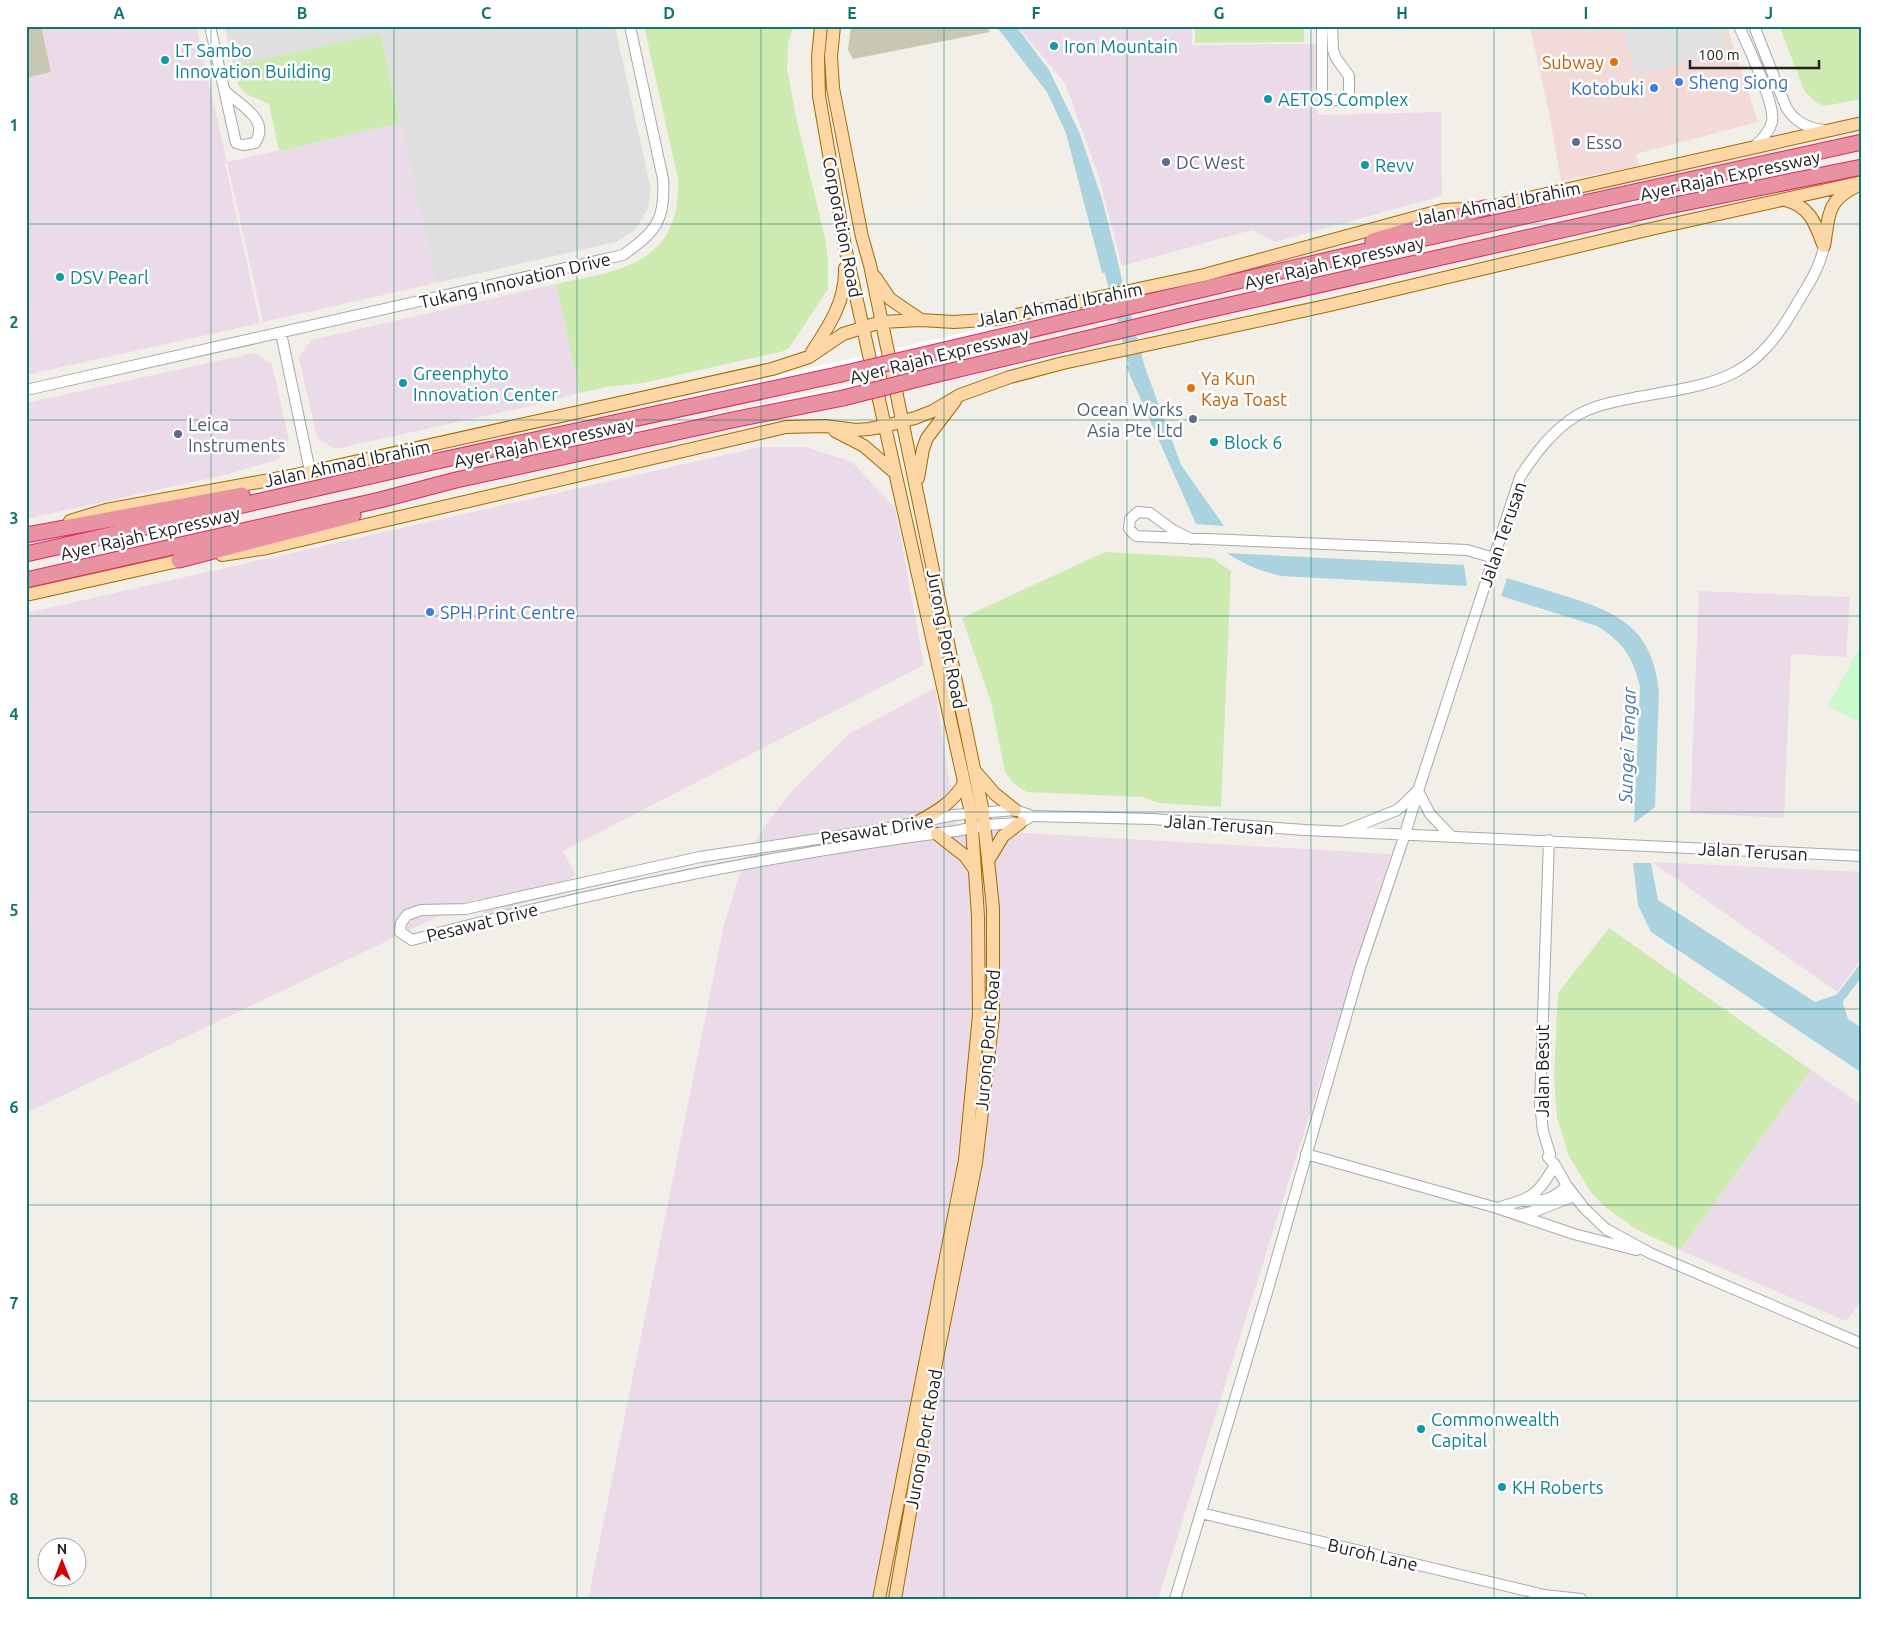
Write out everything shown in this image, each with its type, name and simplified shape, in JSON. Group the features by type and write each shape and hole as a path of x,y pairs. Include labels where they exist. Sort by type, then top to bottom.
{"highway":[{"name":"Ayer Rajah Expressway","path":"26,554 837,375 1351,255 1862,142"},
{"name":"Ayer Rajah Expressway","path":"26,580 380,500 456,480 736,419 843,398 1107,334 1659,208 1862,167"},
{"path":"1351,255 1367,242 1485,208"},
{"path":"26,534 249,494 355,480"},
{"path":"179,560 350,516 369,510 380,500"}],"main road":[{"name":"Corporation Road","path":"821,26 818,57 818,96 845,247 885,426"},
{"name":"Corporation Road","path":"834,26 831,56 833,88 901,422"},
{"name":"Jalan Ahmad Ibrahim","path":"26,534 106,510 310,471 772,369 809,357 843,334 881,322 921,320 954,322 998,319 1214,272 1443,210 1485,208 1862,123"},
{"path":"26,595 179,560 267,548 786,427 825,426 869,430 933,411 960,395 1010,377 1110,352 1330,305 1783,199 1862,183"},
{"path":"1824,246 1830,209 1835,200 1862,183"},
{"path":"1783,199 1795,202 1805,208 1818,230 1824,246"},
{"path":"809,357 832,322 838,308 846,278 845,247"},
{"path":"870,265 876,280 890,299 921,320"},
{"path":"916,487 927,438 960,395"},
{"name":"Jurong Port Road","path":"895,1599 934,1373 976,1163 993,1016 993,908 989,859 979,827 974,770 901,422"},
{"path":"825,426 861,444 894,472"},
{"name":"Jurong Port Road","path":"885,426 964,782 977,813"},
{"path":"974,770 995,794 1015,810"},
{"path":"916,823 942,809 955,797 964,782"},
{"path":"989,859 1002,836 1020,823"},
{"name":"Jurong Port Road","path":"879,1599 965,1160 979,1015 975,870 979,827"},
{"path":"937,834 965,856 975,870"}],"street":[{"path":"210,26 224,90 236,143 243,145 255,143 260,135 260,130 254,115 224,90"},
{"name":"Tukang Innovation Drive","path":"26,390 623,255 647,238 660,218 664,199 663,179 630,26"},
{"path":"1322,26 1322,92 1328,100 1345,100 1349,95 1349,76 1336,58 1333,50 1332,26"},
{"path":"1739,26 1766,91 1773,116 1770,129 1754,147"},
{"path":"1754,26 1786,107 1792,117 1802,125 1828,131"},
{"name":"Jalan Terusan","path":"1405,834 1520,477 1540,448 1552,435 1578,415 1613,402 1712,383 1752,362 1770,345 1783,328 1822,259 1824,246"},
{"path":"281,333 310,471"},
{"path":"1191,539 1173,530 1150,513 1138,512 1130,518 1129,528 1136,536 1191,539 1467,550 1494,558"},
{"path":"1343,832 1397,810 1418,791 1430,814 1451,836"},
{"path":"1015,810 1032,816"},
{"name":"Pesawat Drive","path":"1015,810 977,813 700,857 465,909 421,910 407,915 401,923 400,932 412,940 528,909 652,881 737,865 979,827 1020,823"},
{"path":"1020,823 1032,816"},
{"name":"Jalan Terusan","path":"1032,816 1152,819 1343,832 1549,840 1862,856"},
{"path":"1175,1599 1268,1289 1360,968 1405,834"},
{"name":"Jalan Besut","path":"1549,840 1540,1104 1543,1131 1550,1154 1548,1157 1574,1196 1606,1229 1650,1253 1862,1344"},
{"name":"Jalan Besut","path":"1306,1154 1497,1208 1574,1234 1650,1253"},
{"path":"1497,1208 1532,1195 1543,1186 1555,1165"},
{"path":"1519,1201 1539,1202 1550,1198 1567,1186"},
{"path":"1518,1215 1536,1211 1574,1196"},
{"name":"Buroh Lane","path":"1201,1513 1549,1597 1580,1598"}],"shaded area":[{"path":"26,26 41,26 51,72 26,78"},
{"path":"41,26 196,26 227,162 400,123 436,283 263,322 227,163 225,163 260,323 26,375 26,78 51,72"},
{"path":"225,26 615,26 651,189 648,209 635,230 616,242 436,283 380,33 233,66"},
{"path":"851,26 986,26 990,32 853,59 848,50"},
{"path":"1017,26 1192,26 1192,45 1319,44 1317,115 1441,112 1442,196 1275,242 1252,230 1122,266 1099,177 1065,83"},
{"path":"1530,26 1727,26 1758,122 1636,154 1639,166 1561,181 1550,118"},
{"path":"1623,26 1720,26 1727,51 1636,75"},
{"path":"556,284 580,393 531,406 335,449 317,438 299,358 311,340"},
{"path":"254,353 272,364 289,441 278,460 220,476 26,519 26,403"},
{"path":"760,447 806,447 852,462 895,508 924,665 563,851 576,876 487,920 477,898 26,1113 26,613"},
{"path":"1699,591 1850,597 1846,657 1791,654 1784,818 1690,813"},
{"path":"935,688 957,829 1391,854 1158,1599 588,1599 724,925 744,860 767,823 794,789 849,734"},
{"path":"1652,862 1862,872 1862,958 1837,992"},
{"path":"1811,1070 1862,1105 1862,1300 1846,1321 1680,1250"}],"green space":[{"path":"644,26 794,26 788,43 787,69 796,117 826,242 828,289 789,348 784,351 643,383 606,387 580,393 556,284 603,274 643,258 658,246 669,229 676,207 678,179"},
{"path":"1195,26 1304,26 1304,42 1195,43"},
{"path":"1779,26 1862,26 1862,99 1824,106 1816,102 1805,92"},
{"path":"380,33 400,123 279,151 269,104 253,97 240,88 233,66"},
{"path":"1105,552 1212,558 1231,571 1221,807 1159,803 1142,797 1027,792 1014,784 1005,772 991,702 962,618"},
{"path":"1862,643 1862,723 1828,706"},
{"path":"1609,928 1811,1070 1680,1250 1636,1229 1604,1206 1590,1191 1569,1156 1557,1118 1554,1075 1558,993"}],"water":[{"path":"996,26 1016,26 1049,70 1080,134 1102,199 1120,270 1102,273 1066,133 1047,92"},
{"path":"1143,362 1181,465 1224,526 1196,524 1126,366"},
{"path":"1227,553 1464,565 1467,586 1281,576 1253,567"},
{"path":"1507,578 1602,609 1630,627 1641,638 1650,653 1659,692 1655,807 1634,823 1640,687 1634,667 1626,651 1614,638 1597,626 1501,596"},
{"path":"1633,863 1651,863 1658,900 1815,1002 1835,995 1842,1000 1848,1019 1862,1028 1862,1073 1651,932 1638,905"}],"pier":[{"path":"1058,311 1064,331 666,419 662,402"},
{"path":"1065,336 1070,354 671,442 667,425"}],"waterway":[{"path":"1107,252 1141,382"},
{"path":"1833,1007 1862,969"}],"place":[{"name":"Iron Mountain","path":"1054,46"},
{"name":"LT Sambo Innovation Building","path":"165,60"},
{"name":"Subway","path":"1614,62"},
{"name":"Sheng Siong","path":"1679,82"},
{"name":"Kotobuki","path":"1654,88"},
{"name":"AETOS Complex","path":"1268,99"},
{"name":"Esso","path":"1576,142"},
{"name":"DC West","path":"1166,162"},
{"name":"Revv","path":"1365,165"},
{"name":"DSV Pearl","path":"60,277"},
{"name":"Greenphyto Innovation Center","path":"403,383"},
{"name":"Ya Kun Kaya Toast","path":"1191,388"},
{"name":"Ocean Works Asia Pte Ltd","path":"1193,419"},
{"name":"Leica Instruments","path":"178,434"},
{"name":"Block 6","path":"1214,442"},
{"name":"SPH Print Centre","path":"430,612"},
{"name":"Commonwealth Capital","path":"1421,1429"},
{"name":"KH Roberts","path":"1502,1487"}],"water label":[{"name":"Sungei Tengar","path":"1627,745"}]}
